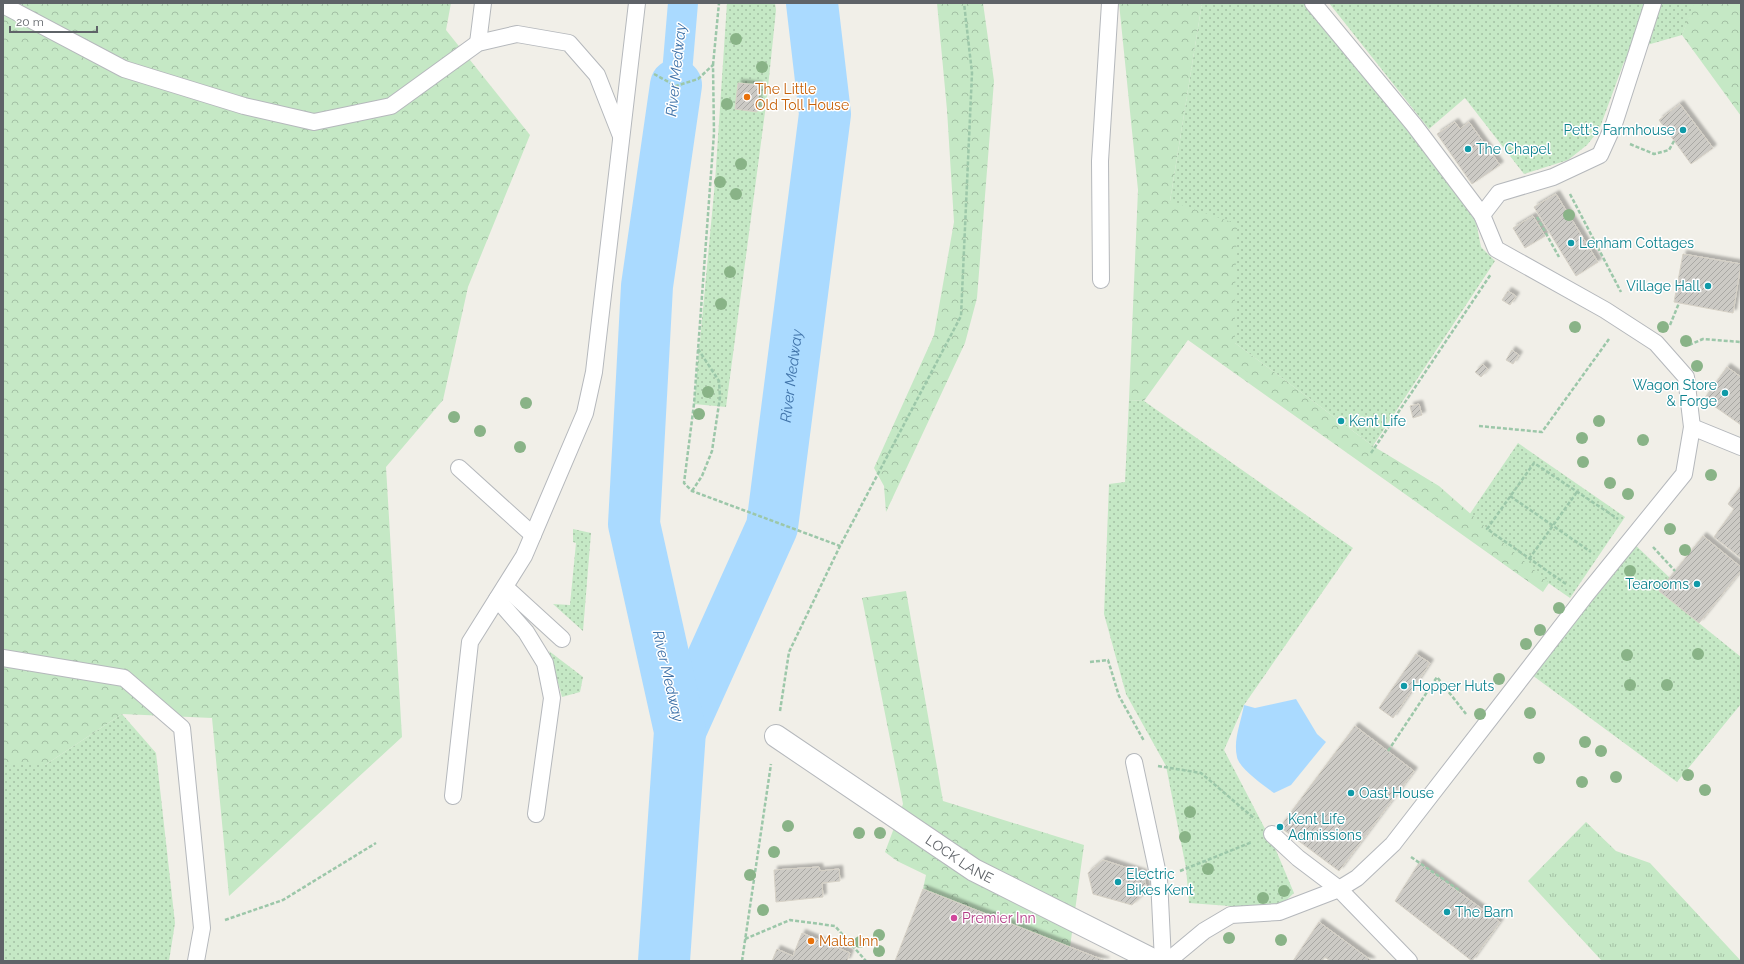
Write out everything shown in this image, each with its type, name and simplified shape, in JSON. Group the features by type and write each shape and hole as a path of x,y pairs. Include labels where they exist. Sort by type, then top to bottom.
{"street":[{"name":"LOCK LANE","path":"776,736 974,870 1156,961"}],"lane":[{"path":"478,43 483,3"},
{"path":"453,796 470,642 524,556 585,413 594,372 637,3"},
{"path":"1101,280 1100,161 1110,3"},
{"path":"1168,961 1204,931 1232,915 1279,912 1338,889 1357,878 1393,844 1585,596 1684,474 1692,427 1686,377 1667,355 1656,343 1627,324 1496,249 1482,215 1414,125 1313,3"},
{"path":"1482,215 1499,193 1560,174 1600,156 1609,134 1653,3"},
{"path":"3,5 124,69 244,106 314,122 391,106 478,43 517,34 569,42 596,75 622,138"},
{"path":"1692,427 1741,446"},
{"path":"460,468 533,535"},
{"path":"501,593 562,639"},
{"path":"501,593 545,663 552,698 536,814"},
{"path":"3,658 124,678 182,728 202,928 196,961"},
{"path":"1134,762 1159,879 1163,961"},
{"path":"1272,834 1298,858 1338,889 1409,961"}],"path":[{"path":"719,3 713,65 714,133 694,404 684,483 692,491 840,546"},
{"path":"742,961 765,797 776,736 788,652 840,546 961,316 972,73 964,3"},
{"path":"654,74 676,86 698,79 713,65"},
{"path":"1609,134 1654,154 1669,150 1674,141"},
{"path":"1479,426 1542,432 1627,324 1620,289 1560,174"},
{"path":"1537,217 1565,270 1561,285"},
{"path":"1371,453 1505,253"},
{"path":"1667,355 1703,339 1741,342"},
{"path":"692,491 702,476 712,451 720,397 718,381 698,349"},
{"path":"1585,596 1487,529 1534,463 1637,531 1675,571"},
{"path":"1530,559 1577,492"},
{"path":"1510,496 1595,554"},
{"path":"1090,662 1108,660 1119,696 1146,744"},
{"path":"1388,751 1437,677 1480,732"},
{"path":"1157,766 1201,773 1272,834 1186,868"},
{"path":"202,928 283,900 376,843"},
{"path":"1393,844 1460,892"},
{"path":"745,939 790,920 835,926 866,961"}],"green space":[{"path":"3,3 451,3 446,30 530,135 468,287 443,400 386,467 402,737 229,896 212,718 122,714 45,765 3,765"},
{"path":"727,3 775,3 776,10 767,97 726,407 694,404 715,182"},
{"path":"937,3 983,3 994,81 977,298 965,343 886,512 884,486 874,468 934,335 954,222 947,110"},
{"path":"1119,3 1202,3 1170,201 1237,224 1235,343 1373,446 1439,486 1549,583 1543,592 1188,340 1144,401 1129,400 1138,190"},
{"path":"1202,3 1306,3 1418,142 1475,217 1481,247 1495,261 1373,446 1235,343 1235,293 1170,201"},
{"path":"1329,3 1695,3 1682,35 1647,45 1624,62 1599,130 1587,145 1568,160 1524,174 1465,98 1429,129"},
{"path":"1694,3 1741,3 1741,116 1682,35"},
{"path":"1129,400 1144,401 1353,548 1244,705 1224,750 1275,848 1294,893 1281,905 1257,908 1189,903 1186,868 1166,766 1126,694 1104,614 1109,484 1125,482"},
{"path":"1518,443 1625,517 1570,598 1463,524"},
{"path":"573,529 591,533 583,631 553,604 570,605 576,543 573,542"},
{"path":"1630,540 1670,578 1659,591 1741,657 1741,704 1677,782 1532,675"},
{"path":"906,591 943,801 1084,845 1070,947 923,889 926,875 897,861 885,852 903,804 862,598"},
{"path":"549,651 583,677 580,692 562,697"},
{"path":"122,714 156,753 175,923 169,961 3,961 3,765 45,765"},
{"path":"1586,822 1616,851 1650,863 1741,961 1602,961 1528,881"}],"water":[{"path":"1296,699 1317,734 1326,742 1291,785 1274,793 1252,776 1242,766 1237,757 1236,744 1244,705 1255,708"}],"building":[{"name":"The Little Old Toll House","path":"738,83 759,85 757,112 735,109"},
{"name":"Pett's Farmhouse","path":"1680,104 1713,148 1691,164 1659,120"},
{"name":"The Chapel","path":"1455,122 1460,129 1469,122 1500,165 1472,184 1437,134"},
{"name":"Lenham Cottages","path":"1556,194 1598,262 1576,276 1534,207"},
{"path":"1533,216 1545,236 1525,248 1513,228"},
{"name":"Village Hall","path":"1683,254 1741,264 1733,313 1674,302"},
{"path":"1508,291 1516,296 1510,305 1502,300"},
{"path":"1512,350 1519,355 1513,364 1506,360"},
{"path":"1483,364 1488,369 1481,377 1475,372"},
{"name":"Wagon Store & Forge","path":"1727,367 1741,377 1741,425 1704,399"},
{"path":"1419,404 1422,415 1413,418 1410,406"},
{"path":"1741,486 1741,558 1714,537 1734,509 1728,504"},
{"name":"Tearooms","path":"1703,536 1741,567 1741,571 1699,623 1659,591"},
{"name":"Hopper Huts","path":"1416,654 1430,663 1393,718 1379,708"},
{"name":"Oast House","path":"1355,726 1414,771 1339,871 1280,827"},
{"name":"Electric Bikes Kent","path":"1103,860 1143,873 1147,891 1132,905 1093,894 1088,873"},
{"name":"The Barn","path":"1419,863 1500,922 1472,961 1395,901"},
{"path":"819,867 820,871 839,869 840,881 822,883 823,897 776,902 774,870"},
{"name":"Premier Inn","path":"923,889 1070,947 1106,961 895,961"},
{"path":"1319,922 1372,961 1330,961 1325,957 1322,961 1293,961"},
{"name":"Malta Inn","path":"802,933 850,953 847,961 772,961 777,949 793,956"}],"waterway":[{"name":"River Medway","path":"676,85 683,3"},
{"name":"River Medway","path":"680,731 772,527 825,114 812,3"},
{"name":"River Medway","path":"664,961 680,731 634,524 647,286 676,85"}],"place":[{"name":"The Little Old Toll House","path":"747,97"},
{"name":"Pett's Farmhouse","path":"1683,130"},
{"name":"The Chapel","path":"1468,149"},
{"name":"Lenham Cottages","path":"1571,243"},
{"name":"Village Hall","path":"1708,286"},
{"name":"Wagon Store & Forge","path":"1725,393"},
{"name":"Kent Life","path":"1341,421"},
{"name":"Tearooms","path":"1697,584"},
{"name":"Hopper Huts","path":"1404,686"},
{"name":"Oast House","path":"1351,793"},
{"name":"Kent Life Admissions","path":"1280,827"},
{"name":"Electric Bikes Kent","path":"1118,882"},
{"name":"The Barn","path":"1447,912"},
{"name":"Premier Inn","path":"954,918"},
{"name":"Malta Inn","path":"811,941"}]}
